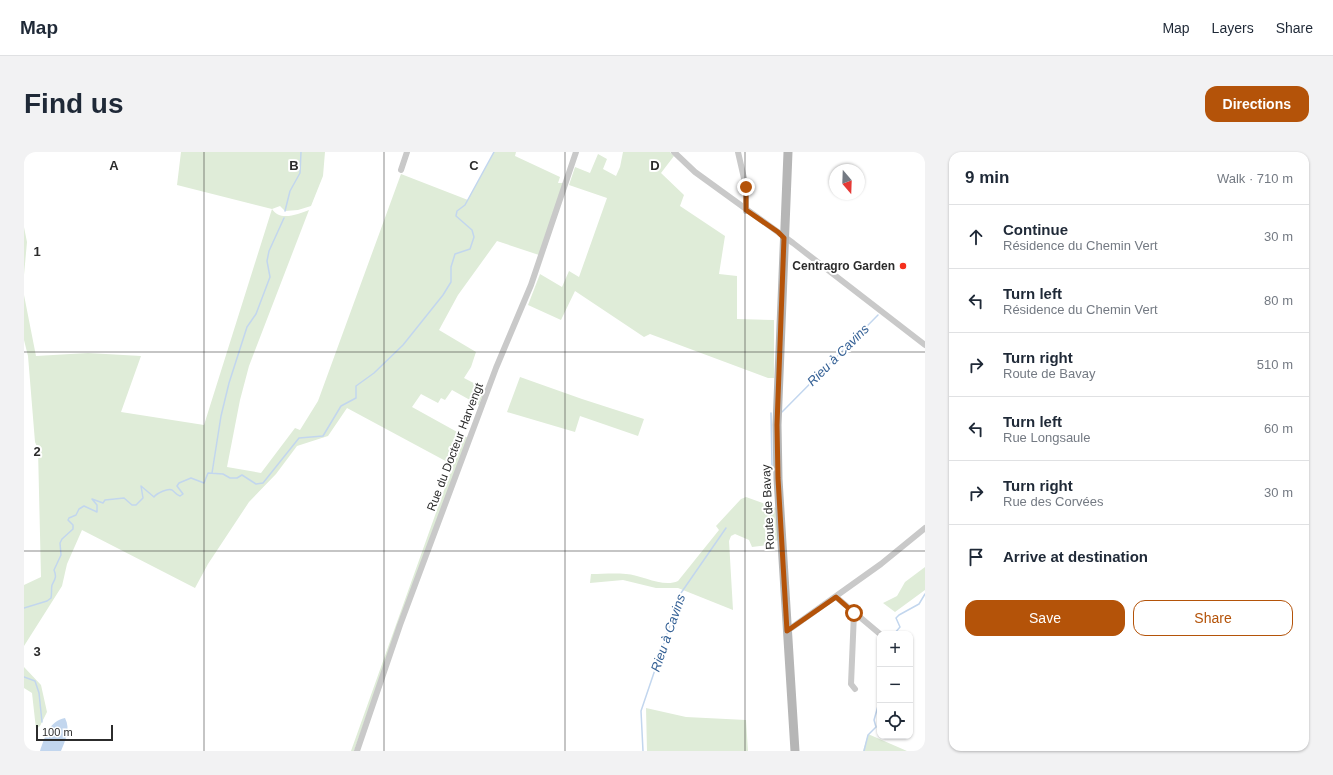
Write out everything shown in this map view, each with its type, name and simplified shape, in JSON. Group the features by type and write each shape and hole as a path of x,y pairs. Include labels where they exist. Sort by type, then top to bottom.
{"main road":[{"name":"Route de Bavay","path":"788,152 777,425 778,478 794,751"}],"street":[{"path":"401,170 407,152"},
{"name":"Rue du Docteur Harvengt","path":"356,751 432,539 496,368 531,285 576,152"},
{"path":"674,152 688,167 778,232 784,238 793,243 925,345"},
{"path":"738,152 746,187 746,210"},
{"path":"787,631 881,564 925,528"},
{"path":"836,597 877,632"},
{"path":"854,613 851,684 855,689"}],"green space":[{"path":"181,152 325,152 323,176 311,206 298,210 285,211 280,206 272,209 177,185"},
{"path":"494,152 516,152 515,156 560,177 558,183 563,183 539,255 497,241 458,295 439,330 476,352 471,367 464,378 485,389 479,405 452,390 445,400 441,398 438,403 421,394 412,407 468,438 392,643 354,751 351,751 453,465 347,408 328,436 297,446 276,474 249,502 208,564 195,588 82,530 67,564 62,586 24,646 24,585 41,577 38,449 35,442 28,356 24,340 24,295 36,356 88,353 141,356 121,412 204,425 272,209 275,213 284,216 295,215 309,210 249,366 240,400 227,467 261,473 295,428 300,430 318,401 401,174 468,200"},
{"path":"623,152 670,152 674,156 661,173 684,195 680,206 725,236 719,274 737,276 737,319 774,320 774,378 768,378 650,334 644,337 575,291 561,320 528,305 540,274 562,287 569,271 579,277 607,198 569,185 575,167 590,173 598,154 607,159 603,169 616,176 620,167"},
{"path":"24,227 27,242 24,275"},
{"path":"520,377 644,419 638,436 580,416 575,432 507,412"},
{"path":"746,497 776,508 782,538 768,545 752,547 749,540 735,534 731,536 729,541 733,610 678,588 656,588 623,580 590,583 591,574 626,574 666,583 678,581 719,530 716,526 741,499"},
{"path":"925,567 925,590 895,612 883,603 897,596 905,582"},
{"path":"24,667 41,685 47,712 40,726 36,729 32,693 24,688"},
{"path":"646,708 686,717 746,720 748,751 647,751"},
{"path":"868,734 907,751 863,751"}],"water":[{"path":"65,718 67,722 67,731 66,739 61,751 40,751 51,726 55,722"}],"waterway":[{"path":"285,211 290,191 300,173 301,152"},
{"path":"24,608 47,601 51,598 52,585 55,579 54,570 61,555 60,543 62,539 73,529 73,525 68,520 76,515 79,509 84,506 97,512 97,505 92,499 103,503 105,500 124,498 132,505 136,505 143,498 141,486 154,497 163,491 168,490 172,490 180,496 183,494 177,486 179,483 191,478 204,483 208,473 223,474 230,478 237,478 242,475 256,484 263,483 299,438 323,436 341,406 356,398 356,386 374,373 403,345 443,295 451,282 451,267 455,254 470,249 474,237 472,230 456,216 457,211 465,205 494,152"},
{"path":"212,473 221,416 229,383 247,327 256,314 270,277 267,261 269,251 284,218"},
{"name":"Rieu à Cavins","path":"782,412 878,315"},
{"path":"767,473 772,466 771,413"},
{"name":"Rieu à Cavins","path":"643,751 641,711 681,593 726,528"},
{"path":"897,631 900,627 896,618 919,604 925,594"},
{"path":"24,677 35,681 39,693 42,722"},
{"path":"864,751 868,735 876,727 874,720 879,703"}],"place":[{"name":"Centragro Garden","path":"903,266"}],"route":[{"path":"746,187 746,210 778,232 784,238 777,425 778,478 787,631 836,597 854,613"}]}
